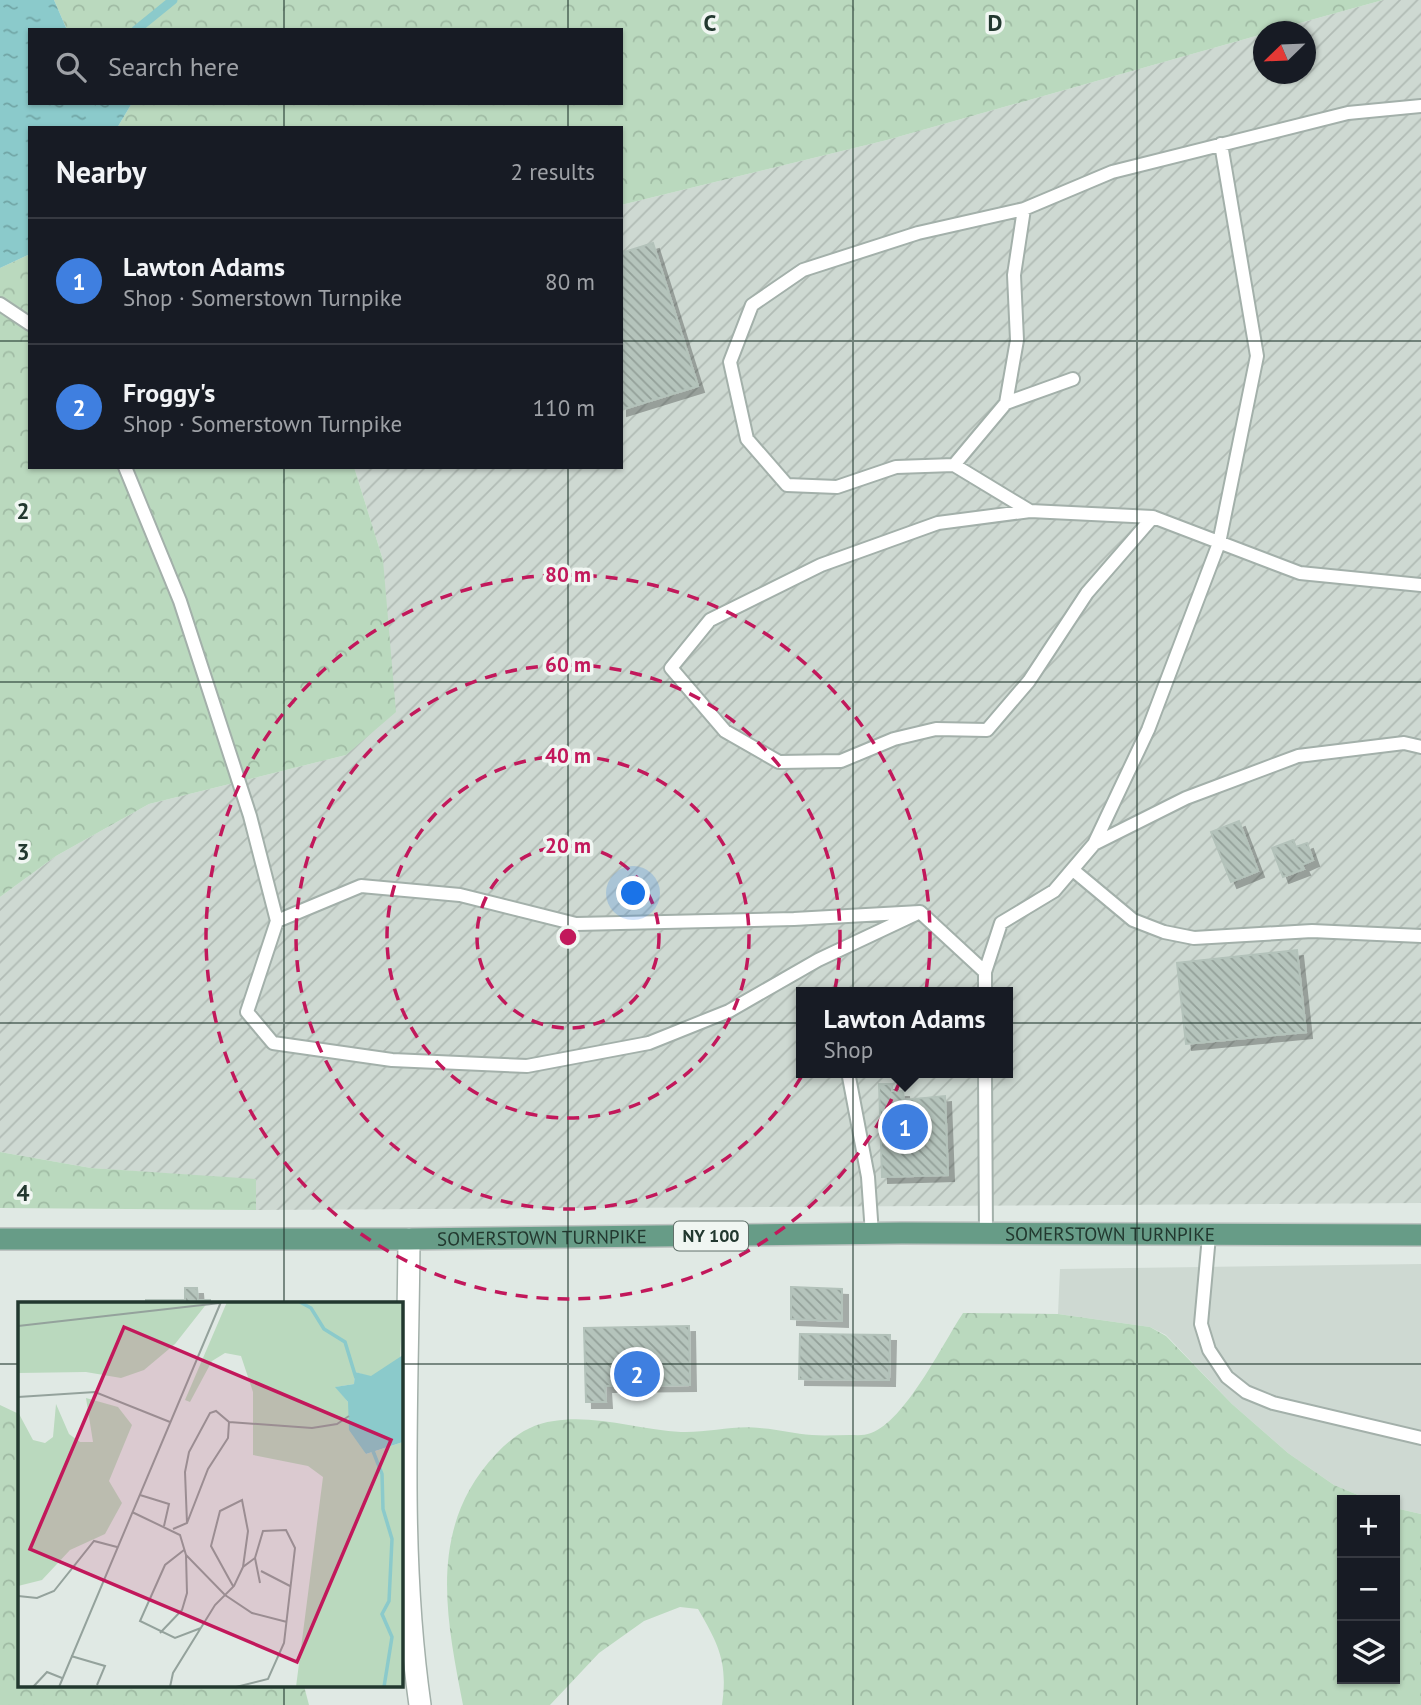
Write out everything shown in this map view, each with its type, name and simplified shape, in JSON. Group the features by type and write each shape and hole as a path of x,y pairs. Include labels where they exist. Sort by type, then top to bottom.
{"main road":[{"name":"SOMERSTOWN TURNPIKE","path":"0,1239 409,1239 872,1234 1421,1235"}],"street":[{"path":"409,1239 406,1559 412,1646 420,1705"}],"lane":[{"path":"1030,512 954,465 896,467 837,486 787,485 747,439 730,362 752,305 803,270 918,233 1024,209 1112,172 1348,113 1421,106"},
{"path":"985,987 985,972 1001,923 1055,891 1094,844 1148,730 1219,543 1257,356 1221,144"},
{"path":"954,465 1006,403 1017,340 1014,275 1024,209"},
{"path":"0,304 28,323"},
{"path":"1006,403 1073,379"},
{"path":"126,469 180,601 250,816 277,921 247,1012 273,1043 392,1060 527,1066 649,1043 729,1011 818,960 919,912"},
{"path":"1153,517 1087,593 1029,681 987,730 936,729 894,739 841,761 779,762 725,731 671,668 710,620 821,565 938,523 1030,512 1153,517 1300,573 1421,585"},
{"path":"1094,844 1186,798 1298,756 1404,743 1421,747"},
{"path":"1073,870 1133,920 1164,932 1194,938 1312,931 1421,936"},
{"path":"277,921 361,886 460,895 576,924 794,919 919,912 985,972"},
{"path":"849,1078 869,1177 872,1234"},
{"path":"985,1078 986,1234"},
{"path":"1209,1236 1201,1324 1209,1350 1227,1377 1245,1392 1273,1403 1421,1438"}],"shaded area":[{"path":"1383,0 1421,0 1421,1203 256,1210 256,1180 91,1168 0,1152 0,897 56,856 149,804 346,755 383,560 355,469 623,469 623,205 887,140 1253,37 1253,84 1316,84 1316,21 1307,21"},
{"path":"1421,1264 1421,1514 1400,1509 1400,1495 1358,1495 1334,1485 1288,1453 1232,1404 1166,1335 1150,1327 1058,1314 1060,1269"}],"green space":[{"path":"54,0 1383,0 1307,21 1253,21 1253,37 887,140 623,205 623,126 118,126 131,105 623,105 623,28 66,28"},
{"path":"28,255 28,469 355,469 383,560 396,712 346,755 149,804 56,856 0,897 0,268"},
{"path":"0,1152 91,1168 256,1179 256,1210 0,1208"},
{"path":"963,1313 1058,1314 1150,1327 1166,1336 1232,1404 1288,1453 1334,1485 1358,1495 1337,1495 1337,1684 1400,1684 1400,1509 1421,1514 1421,1705 722,1705 723,1666 716,1644 698,1609 680,1607 644,1621 599,1653 550,1705 463,1705 448,1606 447,1574 451,1542 459,1512 474,1482 508,1442 529,1428 569,1419 681,1432 750,1427 799,1434 868,1434 884,1426 897,1414 934,1362"},
{"path":"0,1405 18,1414 18,1688 305,1688 309,1705 0,1705"}],"water":[{"path":"0,0 54,0 66,28 28,28 28,105 131,105 118,126 28,126 28,255 0,268"}],"building":[{"path":"653,243 698,386 623,409 623,252"},
{"path":"1239,821 1258,871 1231,882 1211,832"},
{"path":"1293,840 1296,847 1307,843 1313,860 1302,865 1304,869 1283,877 1272,848"},
{"path":"1297,950 1306,1032 1186,1044 1177,963"},
{"path":"879,1084 892,1084 892,1091 903,1091 904,1100 945,1096 948,1175 882,1177"},
{"path":"791,1287 842,1289 842,1321 791,1319"},
{"path":"185,1288 197,1288 198,1300 210,1302 146,1302 146,1300 185,1300"},
{"path":"689,1326 690,1385 605,1386 606,1402 586,1402 584,1328"},
{"path":"800,1334 890,1335 889,1380 799,1379"}],"waterway":[{"path":"138,28 173,0"}],"place":[{"name":"Lawton Adams","path":"905,1127"},
{"name":"Froggy's","path":"637,1374"}]}
